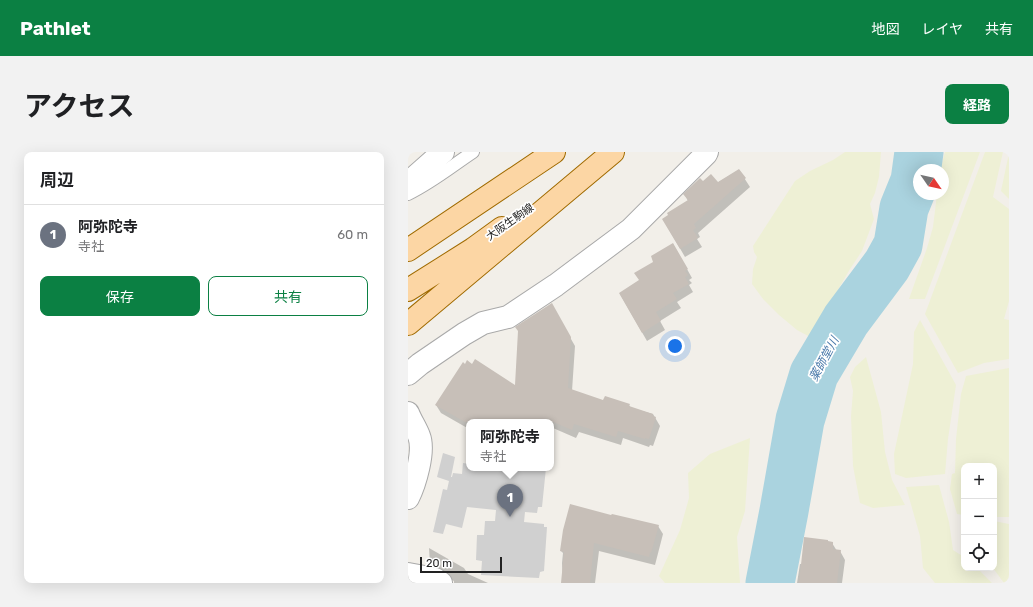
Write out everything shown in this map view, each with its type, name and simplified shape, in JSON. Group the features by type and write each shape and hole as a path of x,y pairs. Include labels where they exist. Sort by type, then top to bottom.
{"main road":[{"path":"408,250 455,220 554,152"},
{"path":"408,324 612,152"},
{"name":"大阪生駒線","path":"408,290 473,249 612,152"},
{"path":"408,244 455,220"}],"street":[{"path":"408,182 443,152"},
{"path":"408,374 464,334 483,323 508,317 556,285 630,229 707,152"},
{"path":"408,413 420,437 421,450 415,480 408,498"},
{"path":"408,574 435,579 441,583"}],"lane":[{"path":"408,194 435,178 473,152"}],"shaded area":[{"path":"443,453 455,457 451,477 453,473 462,474 463,463 466,464 466,471 546,471 542,507 538,507 537,513 525,512 524,522 544,524 544,527 547,527 544,571 540,572 539,578 481,575 482,561 476,560 477,535 484,535 485,521 495,521 496,510 467,507 462,528 446,524 443,534 433,532 443,489 447,490 449,481 437,477"}],"green space":[{"path":"845,152 881,152 879,177 875,193 870,204 874,219 862,251 810,337 797,330 779,315 763,299 752,284 753,269 757,257 753,246 795,181"},
{"path":"945,152 980,152 925,299 909,299 933,227 936,200 949,200 949,164 942,164"},
{"path":"985,152 1003,152 993,197 1009,209 1009,301 1004,319 1009,320 1009,359 984,363 958,373 925,314"},
{"path":"1009,153 1009,199 1001,191"},
{"path":"920,320 956,385 948,439 945,474 906,478 895,474 894,454 913,364 914,332"},
{"path":"866,357 881,412 885,452 892,480 905,505 873,508 860,503 853,466 851,416 853,391 850,377 855,367"},
{"path":"1009,368 1009,517 997,517 997,463 961,463 961,515 957,514 950,489 952,474 955,473 956,439 961,394 966,376"},
{"path":"750,438 745,511 737,537 740,583 665,583 659,576 680,530 689,498 688,473 710,454"},
{"path":"939,485 949,522 953,550 961,555 961,571 980,571 992,583 935,583 923,568 920,536 906,487"},
{"path":"997,522 1009,524 1009,583 1004,583 995,571 997,571"}],"building":[{"path":"739,169 746,178 694,224 696,228 693,230 698,238 680,249 662,219 668,215 667,213 688,200 683,194 700,178 703,181 711,174 718,182"},
{"path":"673,243 688,269 685,271 688,275 685,277 689,284 673,293 677,299 656,312 661,321 642,333 619,293 639,280 634,273 653,262 651,256"},
{"path":"552,303 571,337 568,388 603,400 605,396 630,404 629,406 653,414 653,416 656,417 649,439 618,431 616,437 574,424 572,430 554,422 554,419 466,419 465,422 435,405 463,362 465,364 467,360 472,364 475,359 515,385 518,331 515,327"},
{"path":"570,504 611,515 659,525 649,557 594,543 590,583 561,583 564,552 560,551 563,530"},
{"path":"804,537 828,540 833,542 833,549 841,550 837,583 799,583"}],"waterway":[{"name":"薬師堂川","path":"770,583 800,420 814,374 846,320 887,265 898,245 904,208 915,181 919,152"}],"place":[{"name":"阿弥陀寺","path":"510,517"}]}
